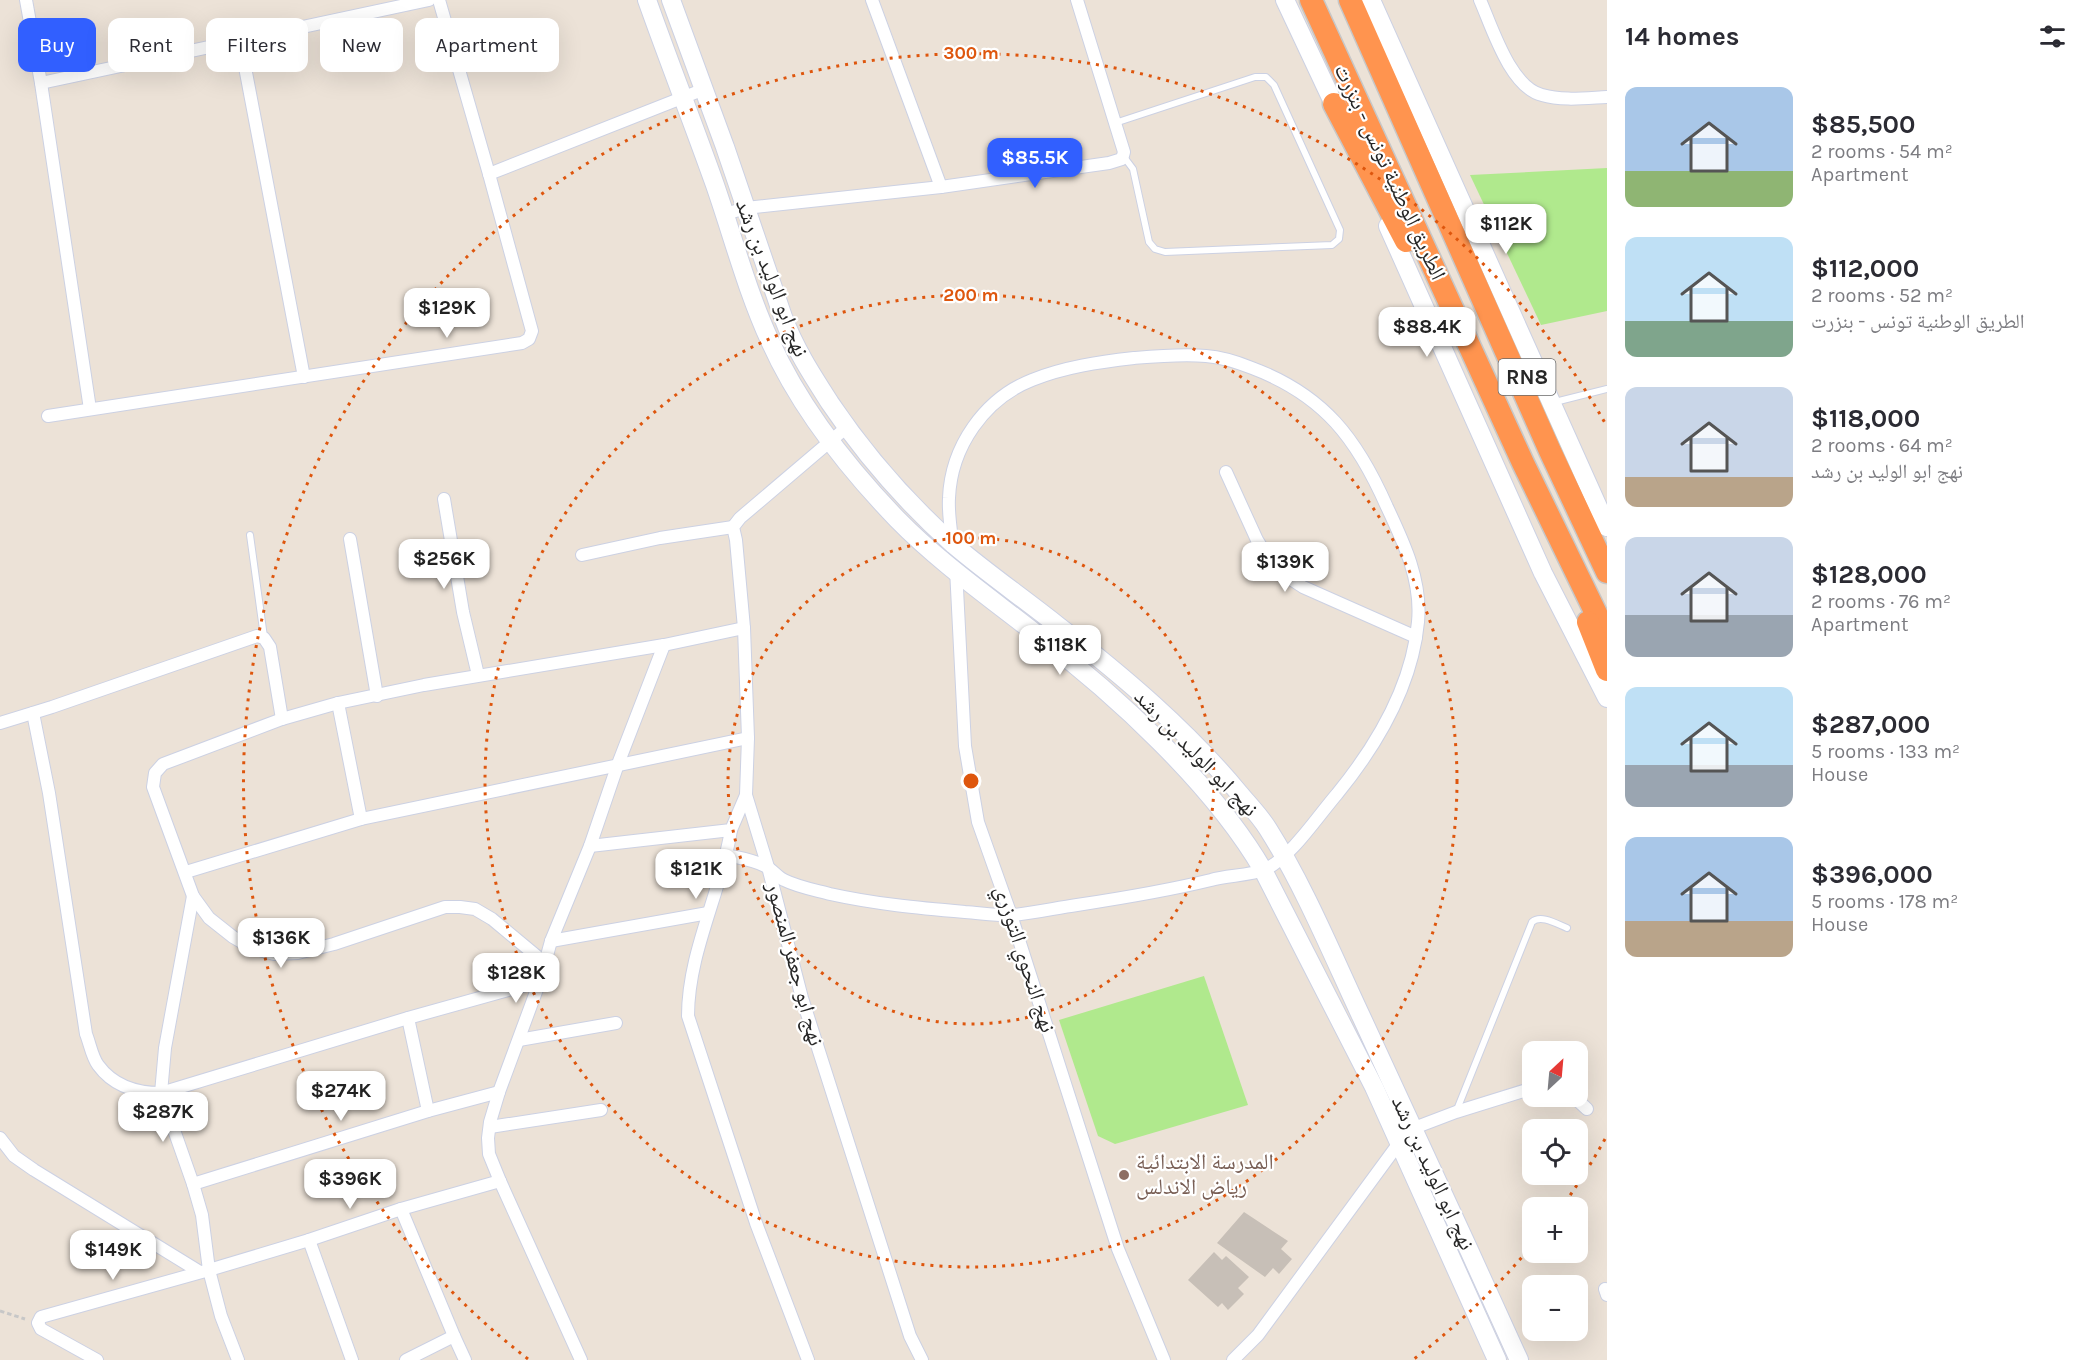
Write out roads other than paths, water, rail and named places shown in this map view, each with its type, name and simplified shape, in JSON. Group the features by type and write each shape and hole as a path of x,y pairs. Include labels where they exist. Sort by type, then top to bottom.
{"highway":[{"name":"الطريق الوطنية تونس - بنزرت","path":"1311,0 1527,471 1607,636"},
{"name":"الطريق الوطنية تونس - بنزرت","path":"1350,0 1545,441 1607,572"},
{"name":"RN8","path":"1354,0 1385,78"},
{"name":"RN8","path":"1334,104 1527,471"},
{"name":"RN8","path":"1446,218 1607,537"},
{"path":"1527,471 1607,670"}],"street":[{"path":"26,0 41,83 90,409"},
{"path":"308,26 429,0"},
{"path":"48,416 522,343 529,339 532,332 438,0"},
{"name":"نهج ابو الوليد بن رشد","path":"646,0 770,343 829,440 898,520 956,573 1039,635 1134,718 1219,807 1245,839 1374,1087 1497,1360"},
{"name":"نهج ابو الوليد بن رشد","path":"671,0 792,342 806,366 847,427 877,466 915,507 990,575 1065,631 1152,704 1235,789 1266,826 1329,947 1519,1360"},
{"path":"872,0 941,187"},
{"path":"725,214 746,208 941,187 1115,162 1122,159 1124,156 1115,123 1077,0"},
{"path":"1285,0 1334,104 1543,573 1607,698"},
{"path":"1371,0 1607,527"},
{"path":"1480,0 1508,63 1527,89 1540,95 1557,98 1607,97"},
{"path":"41,83 206,48"},
{"path":"246,72 304,376"},
{"path":"489,174 702,90"},
{"name":"نهج النحوي التوزري","path":"1164,1360 1118,1249 1011,915 978,822 965,746 956,573 948,500 952,476 960,451 970,431 983,413 1003,396 1024,383 1051,373 1085,366 1166,355 1209,356 1240,363 1274,376 1309,397 1339,425 1366,463 1413,570 1418,598 1416,637 1402,686 1379,735 1343,786 1284,857 1263,870"},
{"path":"582,555 660,538 733,527 740,518 847,427"},
{"path":"1226,472 1257,540 1268,558 1282,574 1303,587 1416,637"},
{"path":"444,499 463,612 478,675"},
{"name":"نهج ابو جعفر المنصور","path":"733,527 744,628 748,738 746,795 768,867 805,1009 910,1336 922,1360"},
{"path":"351,539 376,696"},
{"path":"545,963 492,919 475,909 460,907 445,907 334,944 298,953 274,954 252,948 233,937 209,918 193,896 153,787 155,773 163,764 282,720 338,703 478,675 664,645 744,628"},
{"path":"0,723 257,636 264,638 270,647 282,720"},
{"path":"582,1360 489,1154 490,1127 499,1092 540,981 551,941 590,846 618,764 664,645"},
{"path":"338,703 361,819"},
{"path":"33,713 49,793 86,1034 97,1064 109,1077 135,1091 161,1093 408,1018 540,981"},
{"path":"186,872 361,819 748,738"},
{"path":"746,795 730,830 727,855 708,912 688,990 688,1016 756,1223 808,1360"},
{"path":"590,846 730,830"},
{"path":"727,855 768,867 779,878 789,883 832,894 898,907 1011,915 1159,893 1222,877 1263,870"},
{"path":"193,896 165,1048 161,1093 193,1184 201,1215 205,1271 238,1360"},
{"path":"551,941 708,912"},
{"path":"408,1018 428,1111"},
{"path":"519,1040 616,1023"},
{"path":"1233,1360 1258,1335 1399,1143 1414,1128 1522,1091"},
{"path":"193,1184 428,1111 499,1092"},
{"path":"490,1127 601,1110"},
{"path":"0,1137 14,1156 42,1175 205,1271"},
{"path":"97,1360 41,1329 38,1323 41,1317 205,1271 309,1240 401,1209 500,1181"},
{"path":"401,1209 465,1360"},
{"path":"309,1240 352,1360"},
{"path":"406,1360 454,1336"}],"lane":[{"path":"1115,123 1255,76 1266,77 1274,85 1340,230 1339,238 1332,245 1165,252 1155,249 1149,242 1133,169 1124,156"},
{"path":"1552,403 1607,389"},
{"path":"250,535 264,638"},
{"path":"1456,1112 1532,922 1540,918 1567,928"}],"place":[{"name":"المدرسة الابتدائية رياض الاندلس","path":"1124,1175"}]}
